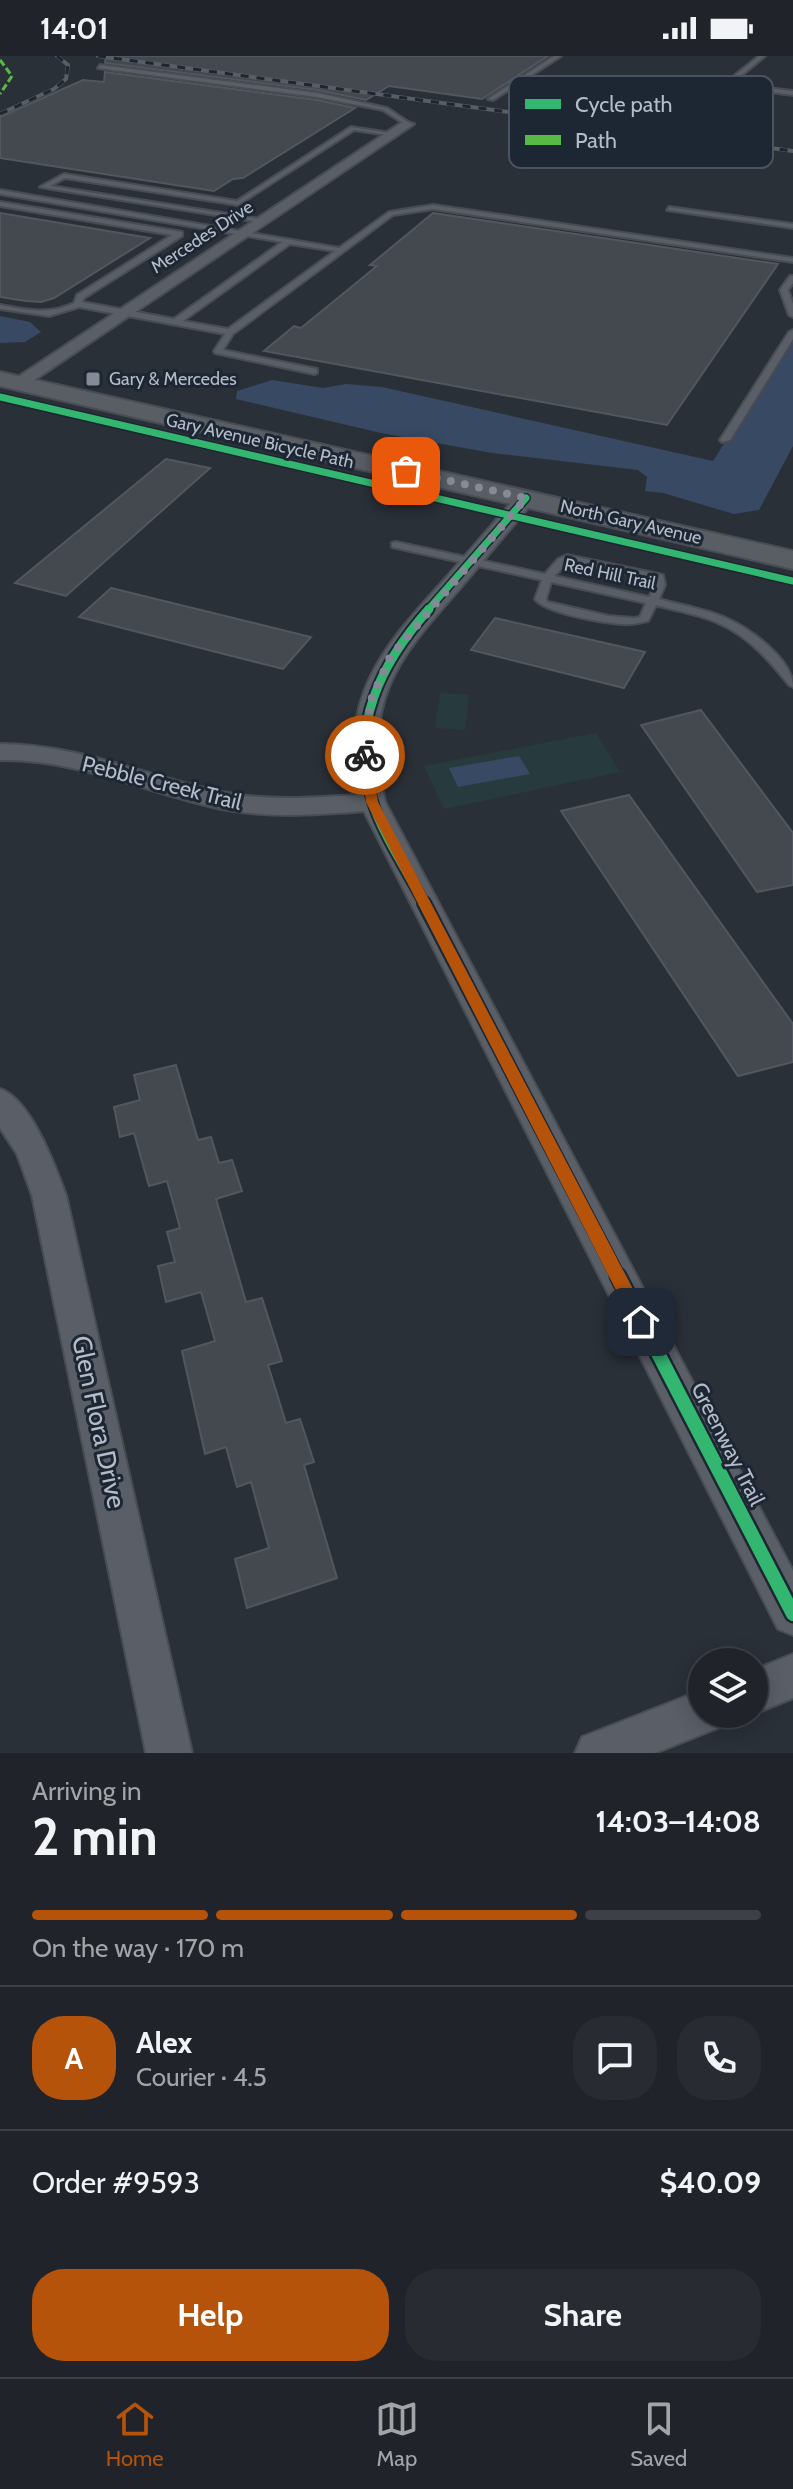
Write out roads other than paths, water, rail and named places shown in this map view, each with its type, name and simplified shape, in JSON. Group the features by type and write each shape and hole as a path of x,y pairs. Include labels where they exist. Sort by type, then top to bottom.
{"street":[{"name":"Mercedes Drive","path":"9,381 124,312 408,124"},
{"name":"North Gary Avenue","path":"9,381 793,560"},
{"name":"Greenway Trail","path":"526,498 408,634 383,671 370,702 366,724 364,752 372,802 793,1614"},
{"name":"Pebble Creek Trail","path":"0,752 52,754 247,805 296,809 372,802"},
{"name":"Glen Flora Drive","path":"0,1101 32,1150 52,1208 169,1753"},
{"path":"768,1686 793,1676"},
{"path":"598,1753 688,1718"}],"lane":[{"path":"527,76 558,56"},
{"path":"737,76 762,56"},
{"path":"100,67 317,95 385,109 408,124"},
{"path":"491,99 509,87"},
{"path":"773,91 793,93"},
{"path":"222,214 353,128 394,134"},
{"path":"238,203 64,176 43,187 265,221"},
{"path":"0,192 340,250"},
{"path":"0,204 179,234 80,297 78,304"},
{"path":"314,371 218,351 230,332 391,213 433,207 793,260"},
{"path":"669,209 793,226"},
{"path":"176,322 289,241"},
{"path":"793,278 784,290 793,315"},
{"path":"0,307 58,315 78,304 230,332"},
{"path":"725,440 793,332"},
{"name":"Red Hill Trail","path":"396,545 653,601 721,620 749,636 771,655 793,683"},
{"path":"567,558 649,573 661,581 644,619 617,620 544,604 540,599 547,579 567,558"}],"water":[{"path":"0,316 30,322 41,332 25,342 0,343"},
{"path":"793,334 793,446 759,510 734,514 663,493 645,491 647,477 638,470 492,453 381,433 236,399 237,391 272,380 323,388 346,384 382,387 713,461"},
{"path":"519,756 530,774 458,787 449,768"}],"railway":[{"path":"0,114 54,89 66,79 68,65 57,56"},
{"path":"98,56 509,112"},
{"path":"773,148 793,151"}],"place":[{"name":"Gary & Mercedes","path":"93,379"}]}
